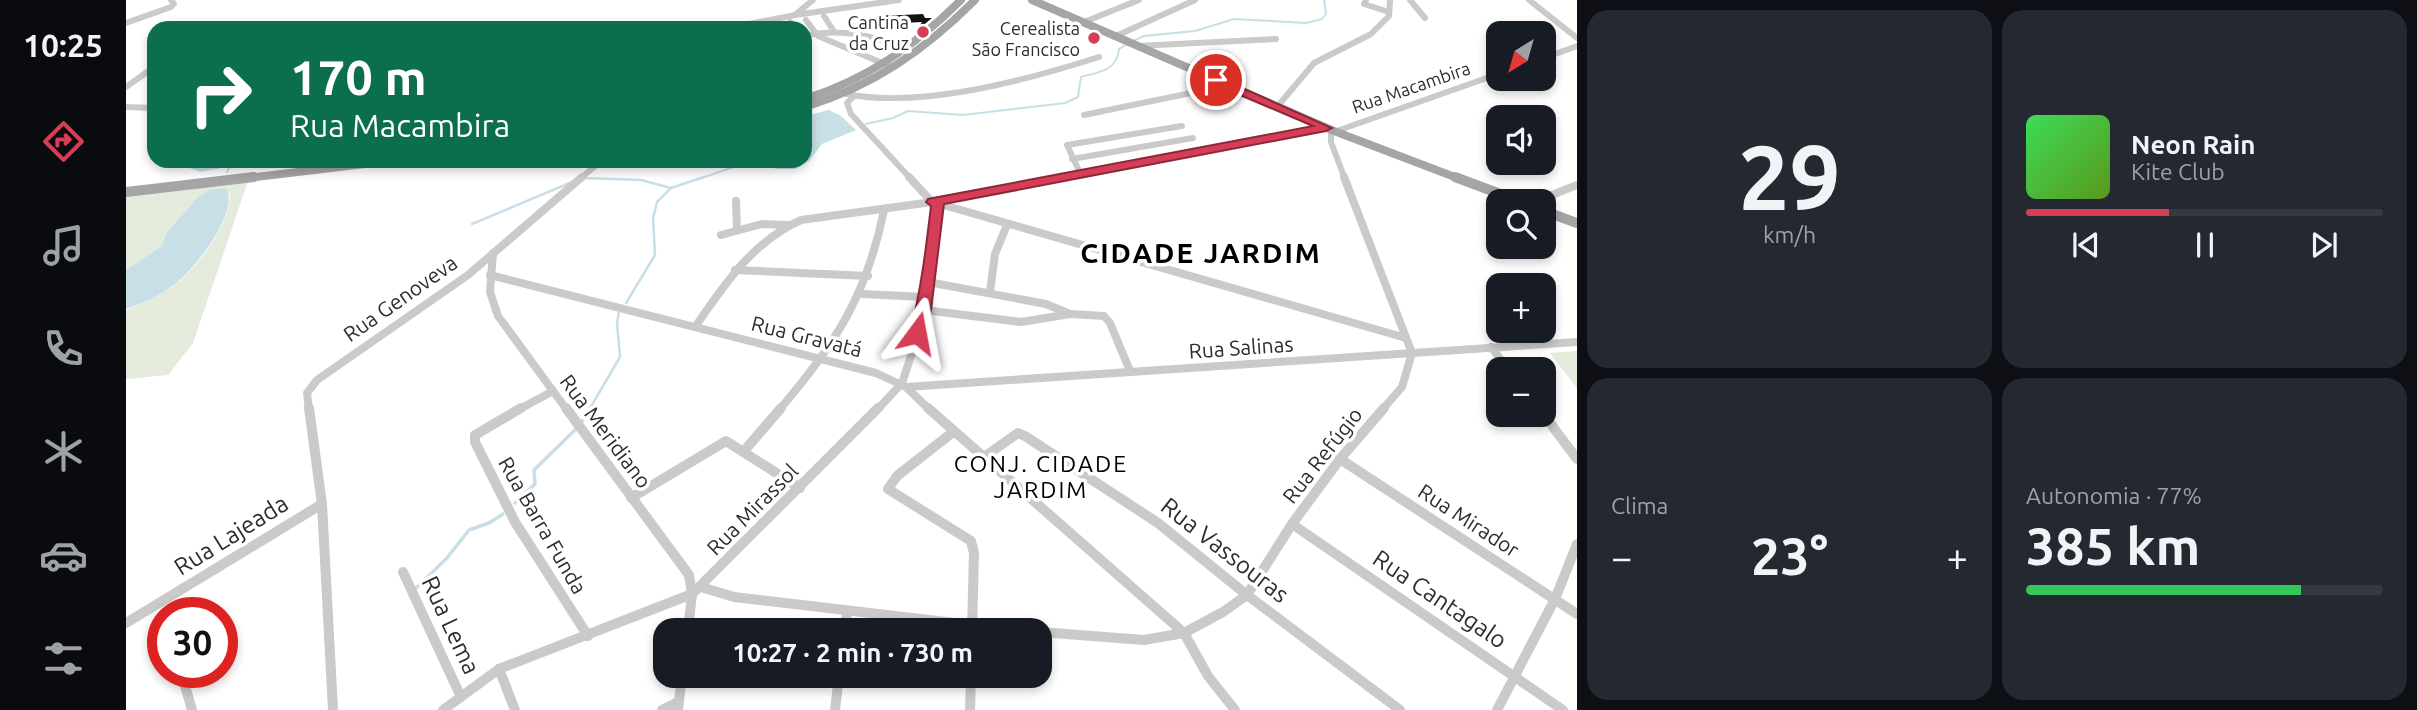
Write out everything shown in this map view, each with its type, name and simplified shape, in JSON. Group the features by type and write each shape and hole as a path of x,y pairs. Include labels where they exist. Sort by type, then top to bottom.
{"main road":[{"path":"812,97 847,85 887,65 909,49 961,0"},
{"path":"812,105 850,95 911,60 975,0"},
{"path":"1032,0 1330,129 1488,189"},
{"path":"126,186 281,168"},
{"path":"126,192 330,168"},
{"path":"1556,215 1577,223"}],"street":[{"path":"126,23 171,7 174,4 171,0"},
{"path":"795,15 813,0"},
{"path":"765,21 899,0"},
{"path":"1084,22 1139,0"},
{"path":"1116,36 1195,0"},
{"path":"1366,0 1364,4 1368,7 1389,12"},
{"path":"1277,107 1298,84 1309,66 1371,34 1389,16 1390,0"},
{"path":"1410,0 1425,18"},
{"path":"1529,0 1577,38"},
{"path":"824,16 833,30"},
{"path":"812,30 887,65"},
{"path":"814,33 833,30 870,34 909,49"},
{"path":"1137,46 1161,43 1222,44 1276,39"},
{"path":"1556,54 1577,46"},
{"path":"1099,57 1048,73 966,91 870,98 850,95 847,103 851,114 935,203 1406,338"},
{"path":"126,87 147,72"},
{"name":"Rua Macambira","path":"695,327 735,270 764,241 788,225 807,218 935,203 1080,173 1330,129 1486,78"},
{"path":"1084,115 1191,93 1216,80"},
{"path":"126,107 147,108"},
{"path":"1080,173 1066,146 1069,144 1182,126"},
{"path":"1330,129 1331,142 1412,354"},
{"path":"1072,159 1193,138"},
{"name":"Rua Genoveva","path":"322,505 307,404 309,389 317,380 442,295 593,168"},
{"path":"1556,194 1577,186"},
{"path":"736,201 737,230"},
{"name":"Rua Mirassol","path":"443,710 499,669 697,591 904,385 924,310 935,203"},
{"path":"744,451 820,359 850,316 869,276 884,210"},
{"path":"721,235 762,224 788,225"},
{"path":"990,292 995,254 1007,225"},
{"name":"Rua Meridiano","path":"494,253 488,289 494,307 553,391 685,567 697,591 691,618"},
{"path":"735,270 869,276"},
{"name":"Rua Gravatá","path":"490,275 876,373 904,385 953,432 1184,633 1208,676 1235,710"},
{"path":"928,282 1056,306 1070,314"},
{"path":"862,294 925,297"},
{"path":"924,310 1021,323 1070,314 1099,315 1108,319 1130,371"},
{"name":"Rua Salinas","path":"904,385 1577,342"},
{"path":"1491,347 1499,357"},
{"name":"Rua Refúgio","path":"1052,633 1130,640 1184,633 1223,612 1247,595 1292,524 1340,459 1402,387 1412,354"},
{"name":"Rua Barra Funda","path":"553,391 482,429 475,435 475,442 515,522 587,636"},
{"path":"1553,427 1577,459"},
{"path":"953,432 897,476 888,489 971,541 974,553 972,618"},
{"name":"Rua Vassouras","path":"984,457 1012,436 1022,435 1158,523 1247,595 1400,710"},
{"path":"632,498 720,442 726,441 800,488"},
{"name":"Rua Mirador","path":"1340,459 1577,614"},
{"path":"322,505 333,710"},
{"name":"Rua Lajeada","path":"178,597 234,556 322,505"},
{"name":"Rua Cantagalo","path":"1292,524 1563,710"},
{"path":"1497,710 1555,600 1577,544"},
{"name":"Rua Lema","path":"403,572 461,696"},
{"path":"697,591 894,618"},
{"path":"846,618 847,612"},
{"name":"Rua Lajeada","path":"126,623 147,615"},
{"path":"499,669 515,710"},
{"path":"186,688 192,710"},
{"path":"662,710 678,706 680,688"},
{"path":"835,710 838,688"},
{"path":"970,710 971,688"}],"shaded area":[{"path":"248,181 193,343 168,375 126,379 126,310 163,292 191,270 220,229 229,206 230,195 225,188 211,189 198,197 166,233 162,246 126,270 126,195"},
{"path":"1577,351 1577,388 1556,361 1556,357 1550,353"}],"water":[{"path":"829,110 841,116 856,130 822,144 812,157 812,114"},
{"path":"190,168 222,168 200,172"},
{"path":"226,188 229,197 228,209 216,235 199,259 170,287 126,309 126,270 162,246 166,233 198,197 211,189"}],"building":[{"path":"923,14 925,18 932,18 915,32 922,22 884,24 881,16"}],"waterway":[{"path":"1133,41 1144,36 1195,31 1234,19 1306,23 1322,19 1326,14 1324,0"},
{"path":"866,124 893,118 908,111 963,115 1065,103 1078,97 1081,77 1111,66 1119,49 1127,44"},
{"path":"227,172 229,168"},
{"path":"699,179 731,168"},
{"path":"671,188 704,177"},
{"path":"604,179 585,178 641,180 671,188"},
{"path":"472,224 572,182"},
{"path":"626,303 655,255 653,218 657,202 671,188"},
{"path":"589,410 620,357 617,323 619,312"},
{"path":"581,423 590,408"},
{"path":"515,503 535,484 534,470 577,428"},
{"path":"414,590 447,558 469,530 489,523 503,514"}],"place":[{"name":"Cantina da Cruz","path":"923,32"},
{"name":"Cerealista São Francisco","path":"1094,38"}],"district":[{"name":"CIDADE JARDIM","path":"1201,252"},
{"name":"CONJ. CIDADE JARDIM","path":"1041,476"}],"route":[{"path":"917,333 924,310 934,238 938,203 932,202 1326,128 1216,80"}]}
